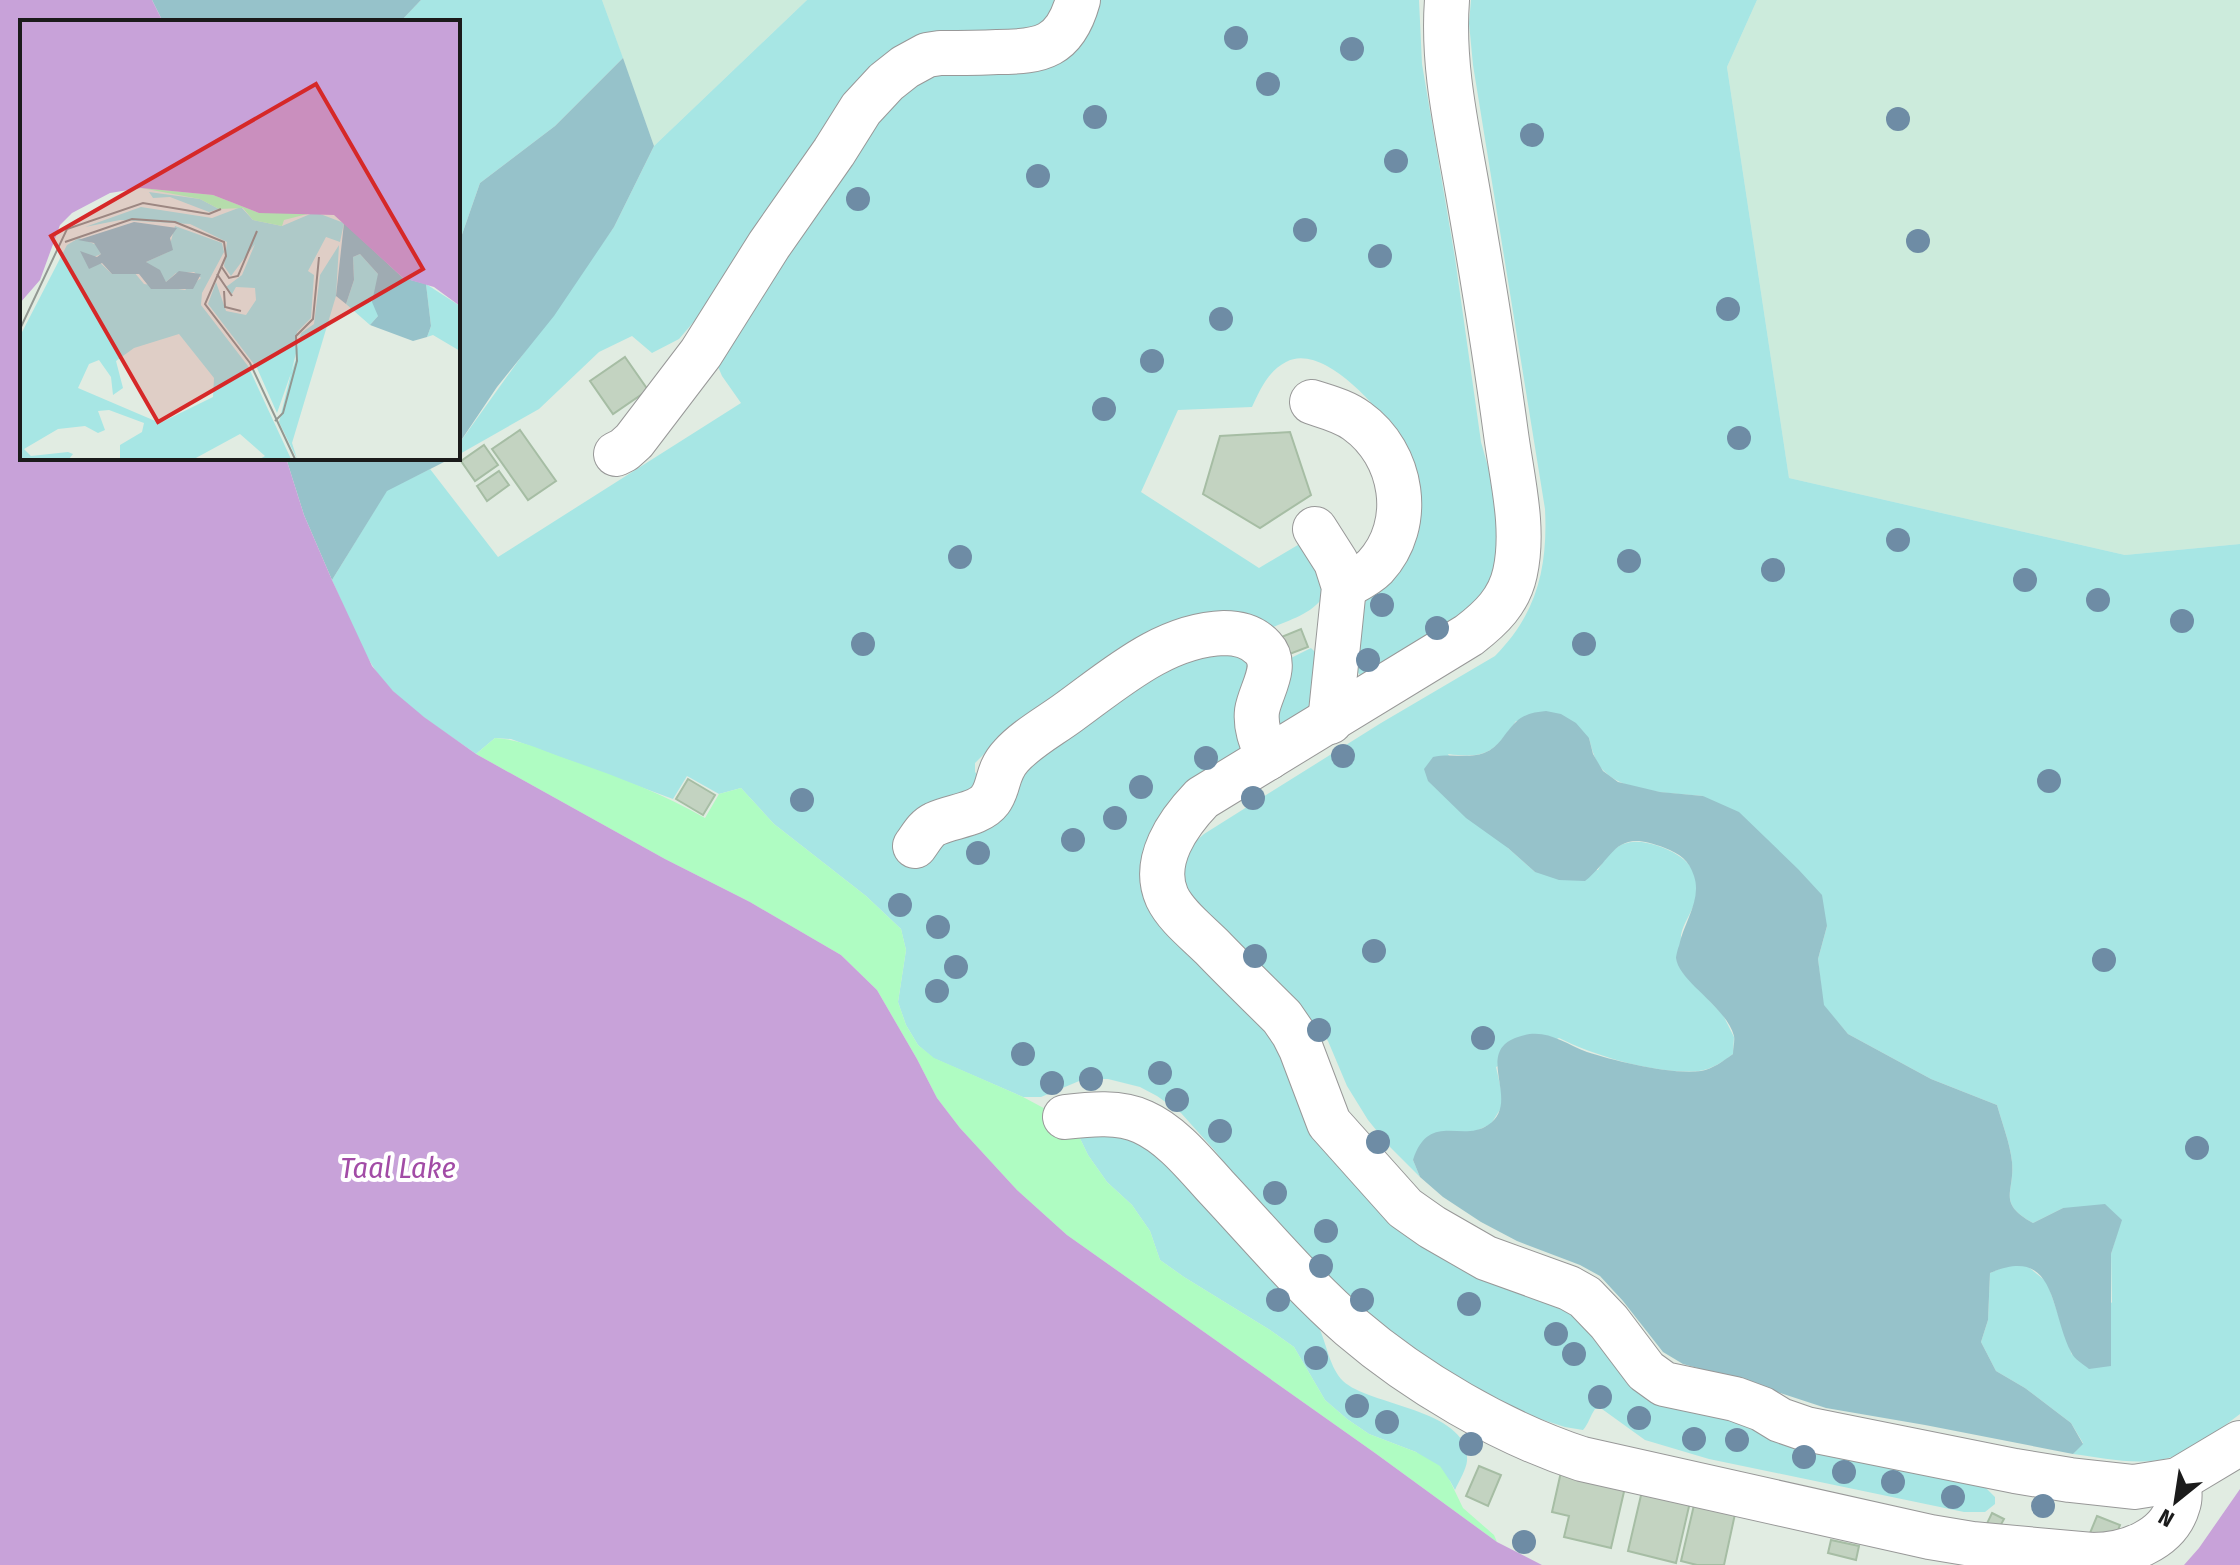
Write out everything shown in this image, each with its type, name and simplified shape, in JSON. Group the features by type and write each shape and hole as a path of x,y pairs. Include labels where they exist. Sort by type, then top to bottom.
{"street":[{"path":"616,454 634,441 701,353 853,121 886,82 915,60 927,55 1026,52 1047,46 1068,27 1078,0"},
{"path":"1447,0 1444,32 1449,83 1494,344 1516,505 1518,541 1515,574 1506,598 1497,610 1469,635 1202,798 1173,836 1165,855 1162,871 1167,896 1185,921 1282,1017 1301,1049 1329,1123 1405,1208 1486,1258 1569,1288 1585,1297 1651,1376 1664,1384 1735,1399 1806,1429 2015,1471 2113,1486 2155,1485 2178,1480 2240,1443"},
{"path":"1312,402 1345,414 1371,433 1390,458 1397,481 1400,503 1398,523 1390,542 1374,567 1344,587"},
{"path":"1315,529 1336,562 1344,587 1330,722"},
{"path":"915,846 932,825 978,809 990,801 998,776 1012,754 1124,672 1170,645 1203,634 1233,633 1249,637 1264,648 1270,666 1257,719 1260,739 1268,758"},
{"path":"1065,1117 1123,1116 1157,1130 1186,1155 1285,1263 1352,1328 1407,1369 1475,1412 1539,1443 1582,1459 1930,1537 2092,1555 2110,1555 2132,1549 2150,1540 2165,1527 2178,1506 2178,1480"}],"shaded area":[{"path":"152,0 421,0 402,20 162,20"},
{"path":"421,0 602,0 623,58 555,126 480,183 460,240 460,20 402,20"},
{"path":"602,0 807,0 654,146"},
{"path":"807,0 1062,0 1032,31 940,34 679,339 652,353 632,336 599,352 539,409 460,454 460,442 614,227 654,146"},
{"path":"1088,0 1419,0 1422,64 1455,258 1481,442 1495,503 1499,562 1487,599 1365,677 1359,674 1355,667 1360,612 1370,594 1392,428 1360,391 1330,368 1300,358 1286,362 1269,376 1252,407 1178,410 1141,492 1259,568 1308,539 1324,596 1307,612 1269,629 1218,614 1184,619 986,752 975,763 975,772 981,779 1147,676 1206,648 1247,654 1252,738 1154,845 1271,1030 1305,1113 1557,1299 1643,1388 1985,1487 1995,1497 1995,1504 1985,1512 1964,1512 1709,1459 1645,1440 1602,1409 1595,1409 1583,1430 1509,1409 1402,1350 1245,1192 1216,1152 1181,1113 1157,1096 1140,1087 1108,1079 1084,1079 1041,1097 1023,1097 933,1058 918,1045 906,1025 898,1002 906,950 901,929 866,896 774,824 741,788 719,794 687,776 673,799 511,739 495,738 476,754 406,703 372,665 332,580 387,490 430,469 498,557 741,403 716,362 841,165 920,74 970,70"},
{"path":"1471,0 1757,0 1727,67 1789,478 2125,555 2240,544 2240,1414 2181,1454 2135,1462 2073,1454 2083,1443 2071,1423 2025,1388 1996,1371 1981,1342 1988,1320 1990,1273 2006,1266 2027,1266 2047,1282 2072,1355 2112,1302 2111,1254 2121,1220 2063,1208 2033,1223 2015,1209 2010,1196 2011,1155 1997,1105 1931,1079 1848,1034 1823,1005 1818,959 1827,926 1703,796 1651,791 1625,784 1602,768 1594,756 1589,738 1516,721 1502,740 1488,751 1472,755 1448,754 1508,848 1535,872 1598,870 1612,851 1630,842 1658,846 1686,862 1696,878 1698,889 1681,935 1683,973 1723,1015 1734,1037 1733,1054 1704,1070 1665,1070 1608,1057 1559,1038 1496,1067 1503,1098 1491,1124 1413,1160 1420,1177 1368,1120 1347,1086 1328,1041 1304,1012 1185,899 1180,860 1187,849 1204,834 1381,723 1495,656 1521,623 1537,588 1544,551 1545,509 1473,65 1469,23"},
{"path":"1757,0 2240,0 2240,544 2125,555 1789,478 1727,67"},
{"path":"623,58 654,146 614,227 554,316 497,387 460,442 460,240 480,183 555,126"},
{"path":"287,460 447,460 387,491 332,580 304,515"},
{"path":"1311,648 1315,652 1312,707 1275,728 1283,662"},
{"path":"1546,711 1561,714 1576,723 1589,738 1593,754 1603,771 1618,782 1660,792 1703,796 1739,812 1798,869 1822,895 1827,926 1818,959 1824,1005 1848,1034 1931,1079 1997,1105 2011,1155 2011,1203 2022,1216 2033,1223 2063,1208 2105,1204 2122,1220 2111,1254 2111,1366 2089,1369 2074,1357 2048,1287 2040,1275 2028,1267 2012,1266 1990,1273 1988,1320 1981,1342 1996,1371 2025,1388 2071,1423 2083,1444 2073,1454 1826,1408 1683,1364 1663,1352 1600,1276 1517,1241 1481,1222 1443,1197 1420,1177 1413,1160 1428,1136 1437,1132 1478,1130 1497,1115 1501,1104 1499,1054 1505,1044 1518,1037 1545,1035 1599,1056 1674,1071 1705,1070 1733,1054 1734,1036 1729,1025 1685,976 1676,958 1696,894 1694,876 1683,858 1665,848 1635,841 1617,848 1585,881 1559,880 1535,872 1466,818 1428,781 1424,769 1433,757 1484,753 1498,743 1519,719"},
{"path":"1093,1124 1151,1146 1304,1303 1343,1381 1374,1397 1436,1419 1453,1430 1464,1444 1467,1461 1455,1490 1450,1481 1416,1452 1369,1434 1325,1400 1294,1347 1160,1260 1150,1231 1132,1205 1107,1182 1088,1155 1075,1128"}],"sand":[{"path":"495,738 528,745 616,777 705,818 719,794 741,788 774,824 866,896 901,929 906,950 898,1002 906,1025 918,1045 934,1058 1023,1097 1075,1128 1088,1155 1107,1182 1132,1205 1150,1231 1160,1260 1294,1347 1325,1400 1347,1419 1369,1434 1416,1452 1440,1466 1463,1508 1494,1535 1497,1542 1067,1235 1017,1190 960,1128 937,1098 877,990 841,955 750,902 665,859 476,754"}],"water":[{"name":"Taal Lake","path":"0,0 152,0 162,20 20,20 20,460 287,460 304,515 332,580 372,666 393,691 476,754 665,859 750,902 841,955 877,990 937,1098 960,1128 1017,1190 1067,1235 1497,1542 1542,1565 0,1565"},
{"path":"2240,1489 2240,1565 2184,1565 2199,1548"}],"building":[{"path":"625,357 648,390 613,414 590,381"},
{"path":"520,430 556,481 528,500 492,449"},
{"path":"1290,432 1311,495 1260,528 1203,494 1220,436"},
{"path":"484,445 498,465 475,481 461,461"},
{"path":"499,471 509,485 487,501 477,486"},
{"path":"1301,629 1308,647 1287,655 1279,638"},
{"path":"688,779 715,795 703,815 676,799"},
{"path":"1479,1466 1501,1475 1488,1506 1466,1496"},
{"path":"1561,1472 1626,1483 1611,1548 1564,1537 1569,1516 1552,1512"},
{"path":"1642,1491 1690,1502 1676,1563 1628,1551"},
{"path":"1694,1505 1735,1514 1724,1565 1697,1565 1681,1561"},
{"path":"1992,1513 2004,1519 1993,1539 1982,1534"},
{"path":"2097,1516 2120,1525 2111,1548 2088,1538"},
{"path":"1831,1540 1859,1546 1856,1560 1828,1553"}]}
